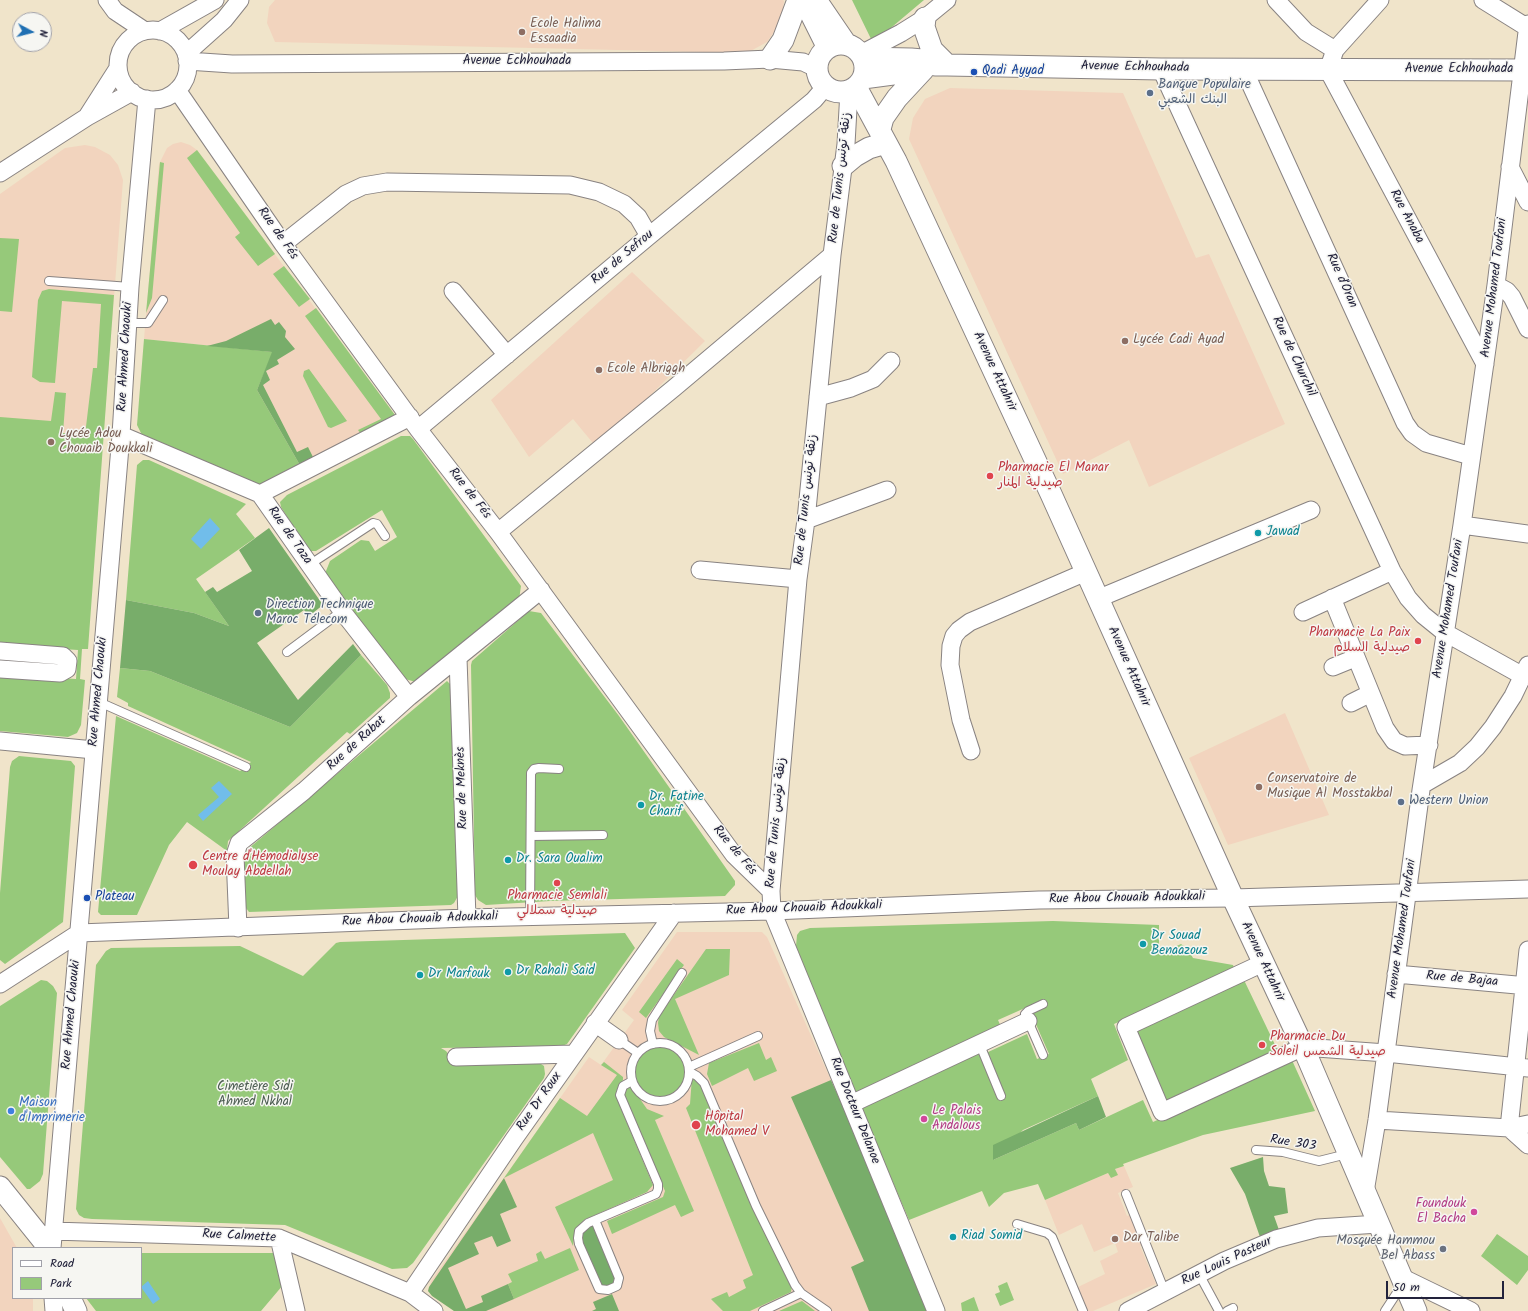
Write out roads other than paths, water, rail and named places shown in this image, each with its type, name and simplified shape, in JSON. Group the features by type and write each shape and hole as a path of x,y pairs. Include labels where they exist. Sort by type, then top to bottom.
{"street":[{"path":"87,117 118,68 120,54 125,44 135,35 153,31 215,0"},
{"path":"0,173 87,117 168,82 240,0"},
{"path":"770,59 783,40 798,0"},
{"path":"804,0 839,67"},
{"path":"816,0 839,67"},
{"path":"839,67 876,48 925,18 947,0"},
{"path":"1328,70 1335,50 1380,0"},
{"path":"1483,0 1528,28"},
{"path":"1283,2 1306,32 1335,50"},
{"path":"111,6 153,31 172,35 178,40 168,82"},
{"path":"111,6 125,44"},
{"path":"843,166 883,136 883,118 897,98 935,67 932,50 924,27 925,18"},
{"name":"Avenue Mohamed Toufani","path":"1365,1192 1377,1120 1444,632 1462,525 1485,364 1510,167 1525,71 1528,24"},
{"name":"Avenue Echhouhada","path":"168,82 232,64 724,61 770,59 839,67 911,59 922,60 935,67 1525,71"},
{"name":"Avenue Attahrir","path":"839,67 883,136 931,235 1086,572 1233,898 1303,1047 1416,1311"},
{"name":"Rue de Tunis زنقة تونس","path":"772,911 771,891 798,579 806,520 832,255 846,144 839,67"},
{"name":"Rue de Sefrou","path":"260,494 414,423 507,355 814,100 839,67"},
{"path":"118,68 123,82 168,82"},
{"name":"Rue de Churchil","path":"1161,69 1392,571 1408,598 1444,632 1525,670"},
{"name":"Rue d'Oran","path":"1244,70 1405,423 1412,433 1426,443 1471,456"},
{"name":"Rue Anaba","path":"1328,70 1485,364"},
{"name":"Rue Ahmed Chaouki","path":"51,1242 99,702 121,435 130,287 145,136 168,82"},
{"name":"Rue de Fés","path":"168,82 283,244 414,423 541,590 734,855 771,891"},
{"path":"1510,167 1528,202"},
{"path":"283,244 346,194 363,186 387,182 570,185 599,192 624,204 638,217 649,236"},
{"path":"498,532 674,388 832,255"},
{"path":"1496,285 1507,290 1528,328"},
{"path":"453,291 507,355"},
{"path":"818,397 851,388 873,379 891,361"},
{"name":"Rue de Taza","path":"121,435 260,494 342,611 409,697"},
{"path":"806,520 887,490"},
{"path":"1098,599 1311,510"},
{"path":"1462,525 1528,534"},
{"path":"700,570 798,579"},
{"path":"1303,612 1392,571"},
{"path":"971,750 961,720 950,665 951,646 954,636 959,630 970,622 1086,572"},
{"name":"Rue de Rabat","path":"238,928 235,855 239,843 304,791 409,697 541,590"},
{"path":"1332,598 1369,694 1385,728 1394,741 1405,746 1429,745"},
{"path":"0,652 63,656 68,661 67,669 60,673 0,669"},
{"name":"Rue de Meknès","path":"458,658 467,918"},
{"path":"1332,668 1355,658"},
{"path":"1422,785 1460,763 1477,747 1493,727 1513,696 1525,670"},
{"path":"1351,703 1369,694"},
{"path":"0,744 94,750"},
{"name":"Rue Abou Chouaib Adoukkali","path":"79,933 467,918 772,911 1039,900 1233,898 1528,889"},
{"name":"Rue Docteur Delanoe","path":"772,911 936,1311"},
{"name":"Rue Dr Roux","path":"410,1293 595,1023 674,913"},
{"path":"0,984 79,933"},
{"path":"1509,1128 1521,1068 1528,950"},
{"path":"1263,963 1126,1027 1162,1112 1303,1047 1386,1052 1521,1068"},
{"name":"Rue de Bajaa","path":"1396,974 1526,986"},
{"path":"851,1104 980,1045 1028,1021"},
{"path":"595,1023 619,1040"},
{"path":"456,1058 574,1054"},
{"path":"1377,1120 1509,1128 1528,1124"},
{"path":"1509,1128 1528,1145"},
{"path":"0,1187 51,1242"},
{"name":"Rue Louis Pasteur","path":"1129,1311 1224,1261 1276,1239 1318,1228 1378,1224"},
{"path":"279,1238 296,1311"},
{"name":"Rue Calmette","path":"51,1242 279,1238 410,1293 434,1311"},
{"path":"1403,1279 1471,1311"},
{"path":"53,1299 54,1311"},
{"path":"70,1299 76,1311"}],"lane":[{"path":"49,281 130,287"},
{"path":"128,322 148,323 163,300"},
{"path":"309,565 373,523 377,524 385,536"},
{"path":"287,652 342,611"},
{"path":"99,702 246,767"},
{"path":"530,916 531,773 534,769 539,768 559,769"},
{"path":"530,836 603,835"},
{"path":"653,1044 650,1031 652,1020 682,973"},
{"path":"1043,1004 1025,1014 1043,1055"},
{"path":"689,1070 758,1036"},
{"path":"619,1040 638,1053"},
{"path":"653,1044 668,1044 677,1048 684,1054 689,1070 688,1082 683,1090 676,1097 667,1101 657,1102 648,1099 640,1093 632,1081 631,1066 638,1053 653,1044"},
{"path":"980,1045 1002,1096"},
{"path":"689,1070 704,1083 756,1206 795,1285 802,1293 827,1311"},
{"path":"595,1220 619,1278 617,1286 608,1290 599,1290 579,1244 578,1238 582,1227 595,1220 656,1194 658,1189 658,1184 620,1095 623,1086 632,1081"},
{"name":"Rue 303","path":"1256,1150 1283,1152 1319,1161 1348,1154"},
{"path":"1126,1194 1165,1292"},
{"path":"1017,1224 1047,1234 1052,1238 1083,1311"},
{"path":"1199,1274 1219,1311"},
{"path":"1385,1311 1403,1279"},
{"path":"763,1311 802,1293"}],"water":[{"path":"210,518 220,529 201,549 191,539"},
{"path":"219,781 232,794 203,821 198,815 219,797 211,788"},
{"path":"148,1281 160,1299 153,1304 142,1286"}],"place":[{"name":"Ecole Halima Essaadia","path":"522,32"},
{"name":"Qadi Ayyad","path":"974,72"},
{"name":"Banque Populaire البنك الشعبي","path":"1150,93"},
{"name":"Lycée Cadi Ayad","path":"1125,341"},
{"name":"Ecole Albriggh","path":"599,370"},
{"name":"Lycée Adou Chouaib Doukkali","path":"51,442"},
{"name":"Pharmacie El Manar صيدلية المنار","path":"990,476"},
{"name":"Jawad","path":"1258,533"},
{"name":"Direction Technique Maroc Télecom","path":"258,613"},
{"name":"Pharmacie La Paix صيدلية السلام","path":"1418,641"},
{"name":"Conservatoire de Musique Al Mosstakbal","path":"1259,787"},
{"name":"Western Union","path":"1401,802"},
{"name":"Dr. Fatine Charif","path":"641,805"},
{"name":"Dr. Sara Oualim","path":"508,860"},
{"name":"Centre d'Hémodialyse Moulay Abdellah","path":"193,865"},
{"name":"Pharmacie Semlali صيدلية سملالي","path":"557,883"},
{"name":"Plateau","path":"87,898"},
{"name":"Dr Souad Benaazouz","path":"1143,944"},
{"name":"Dr Rahali Said","path":"508,972"},
{"name":"Dr Marfouk","path":"420,975"},
{"name":"Pharmacie Du Soleil صيدلية الشمس","path":"1262,1045"},
{"name":"Maison d'Imprimerie","path":"11,1111"},
{"name":"Le Palais Andalous","path":"924,1119"},
{"name":"Hôpital Mohamed V","path":"696,1125"},
{"name":"Foundouk El Bacha","path":"1474,1212"},
{"name":"Riad Somid","path":"953,1237"},
{"name":"Dar Talibe","path":"1115,1239"},
{"name":"Mosquée Hammou Bel Abass","path":"1443,1249"}],"park label":[{"name":"Cimetière Sidi Ahmed Nkhal","path":"255,1096"}]}
